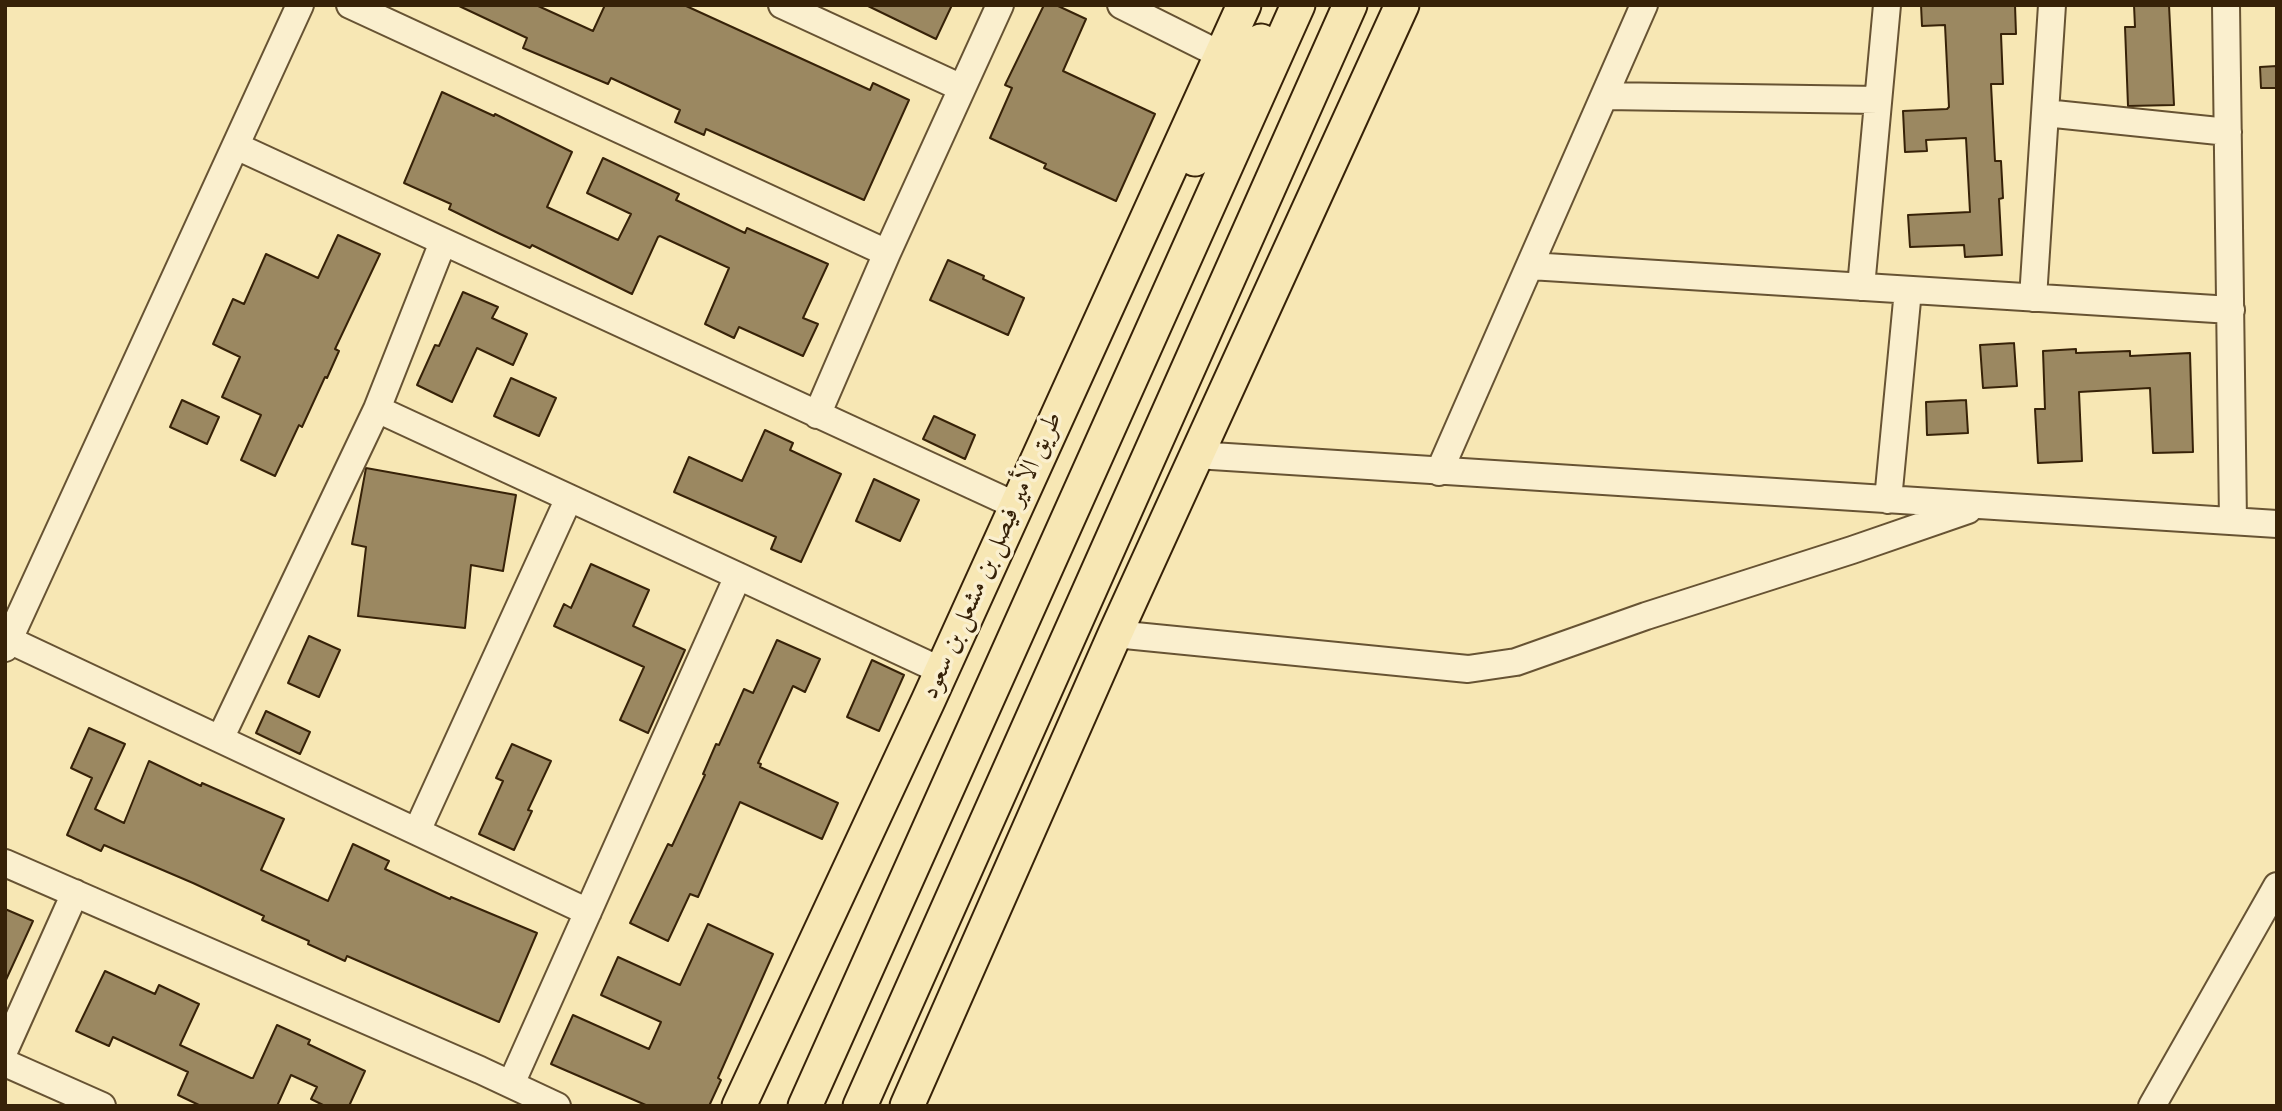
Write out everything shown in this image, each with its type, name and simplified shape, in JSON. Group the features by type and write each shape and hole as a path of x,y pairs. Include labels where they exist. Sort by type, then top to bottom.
{"main road":[{"name":"طريق الأمير فيصل بن مشعل بن سعود","path":"739,1106 942,671 1244,5"},
{"path":"1066,393 1281,5"},
{"name":"طريق الأمير فيصل بن مشعل بن سعود","path":"805,1106 1298,5"},
{"path":"860,1106 1350,5"},
{"path":"1266,299 1368,5"},
{"path":"907,1106 1115,634 1402,5"},
{"path":"950,904 1115,634"}],"street":[{"path":"300,5 7,644 220,739 588,912"},
{"path":"350,5 887,253"},
{"path":"782,5 962,88"},
{"path":"817,415 887,253 1000,5"},
{"path":"1121,5 1222,55"},
{"path":"1439,472 1644,5"},
{"path":"1861,287 1887,5"},
{"path":"2033,298 2052,5"},
{"path":"2226,5 2233,521"},
{"path":"1605,96 1878,100"},
{"path":"2045,113 2228,132"},
{"path":"236,146 1017,507"},
{"path":"220,739 377,409 443,242"},
{"path":"1530,266 2231,310"},
{"path":"1888,500 1908,290"},
{"path":"377,409 942,671"},
{"path":"1196,455 2277,524"},
{"path":"417,831 569,498"},
{"path":"1115,634 1468,669 1516,662 1646,616 1982,506"},
{"path":"511,1084 738,576"},
{"path":"5,863 557,1106"},
{"path":"2152,1106 2277,886"},
{"path":"5,1049 75,893"},
{"path":"5,1063 102,1106"}],"building":[{"path":"457,5 536,5 593,31 605,5 684,5 870,90 873,83 909,100 864,200 706,129 704,135 675,122 680,110 611,78 608,84 523,48 527,38"},
{"path":"866,5 952,5 936,39"},
{"path":"1044,5 1056,5 1086,19 1063,71 1155,114 1116,201 1044,168 1046,164 990,138 1012,88 1005,85"},
{"path":"1921,5 2015,5 2016,34 2001,34 2003,84 1991,84 1995,161 2001,161 2003,198 1999,199 2002,255 1965,257 1964,245 1910,247 1908,215 1970,212 1966,138 1926,140 1927,151 1905,152 1903,111 1949,107 1945,25 1922,26"},
{"path":"2134,5 2169,5 2174,105 2128,106 2125,27 2135,27"},
{"path":"2277,66 2277,88 2261,88 2260,67"},
{"path":"442,92 494,116 495,114 572,152 547,207 618,240 631,214 587,193 603,158 679,194 676,200 745,233 747,228 828,264 803,318 818,324 803,356 739,327 734,338 705,324 729,268 660,236 632,294 532,245 530,248 500,234 449,209 451,204 404,183"},
{"path":"338,235 380,254 335,349 339,351 327,378 325,377 302,427 299,425 275,476 241,460 261,415 222,397 240,357 213,344 233,299 244,304 266,254 318,278"},
{"path":"948,260 1024,298 1008,335 930,300"},
{"path":"463,292 498,307 492,318 527,334 513,365 477,348 452,402 417,385 435,345 439,346"},
{"path":"2014,343 2017,386 1983,388 1980,345"},
{"path":"2076,349 2076,353 2130,351 2130,356 2190,353 2193,452 2153,453 2150,388 2079,392 2082,461 2038,463 2035,409 2045,409 2043,351"},
{"path":"511,378 556,398 539,436 494,416"},
{"path":"182,400 219,417 207,444 170,427"},
{"path":"1966,400 1968,433 1927,435 1926,402"},
{"path":"934,416 975,435 965,459 923,439"},
{"path":"765,430 793,443 790,450 841,474 801,562 771,549 776,537 674,492 689,457 742,481"},
{"path":"366,468 516,495 503,571 471,565 465,628 358,616 366,547 352,544"},
{"path":"874,479 919,500 900,541 856,521"},
{"path":"591,564 649,590 633,626 685,650 648,733 620,720 644,667 554,626 564,604 571,608"},
{"path":"309,636 340,650 319,697 288,683"},
{"path":"777,640 820,659 805,692 793,686 758,763 761,764 760,767 838,803 822,839 740,802 698,897 690,894 668,941 630,923 668,844 672,846 705,775 703,774 716,744 719,745 744,689 753,693"},
{"path":"872,660 904,675 879,731 847,717"},
{"path":"266,711 310,732 300,754 256,733"},
{"path":"89,728 125,744 95,809 124,823 149,761 201,786 202,783 284,819 261,870 328,901 353,844 389,861 385,869 450,899 451,897 537,933 499,1022 347,956 345,961 262,920 264,916 193,883 104,845 101,851 67,835 92,778 71,768"},
{"path":"512,744 551,761 528,810 532,811 514,850 479,834 503,781 496,778"},
{"path":"5,909 33,921 5,982"},
{"path":"708,924 773,954 718,1078 721,1080 709,1106 648,1106 551,1064 573,1015 649,1049 661,1022 601,995 618,957 680,985"},
{"path":"105,971 155,994 159,985 199,1004 180,1045 251,1078 277,1025 310,1040 308,1044 365,1071 349,1106 325,1106 311,1099 317,1087 291,1075 277,1106 201,1106 178,1095 188,1072 113,1037 109,1046 76,1031"}]}
